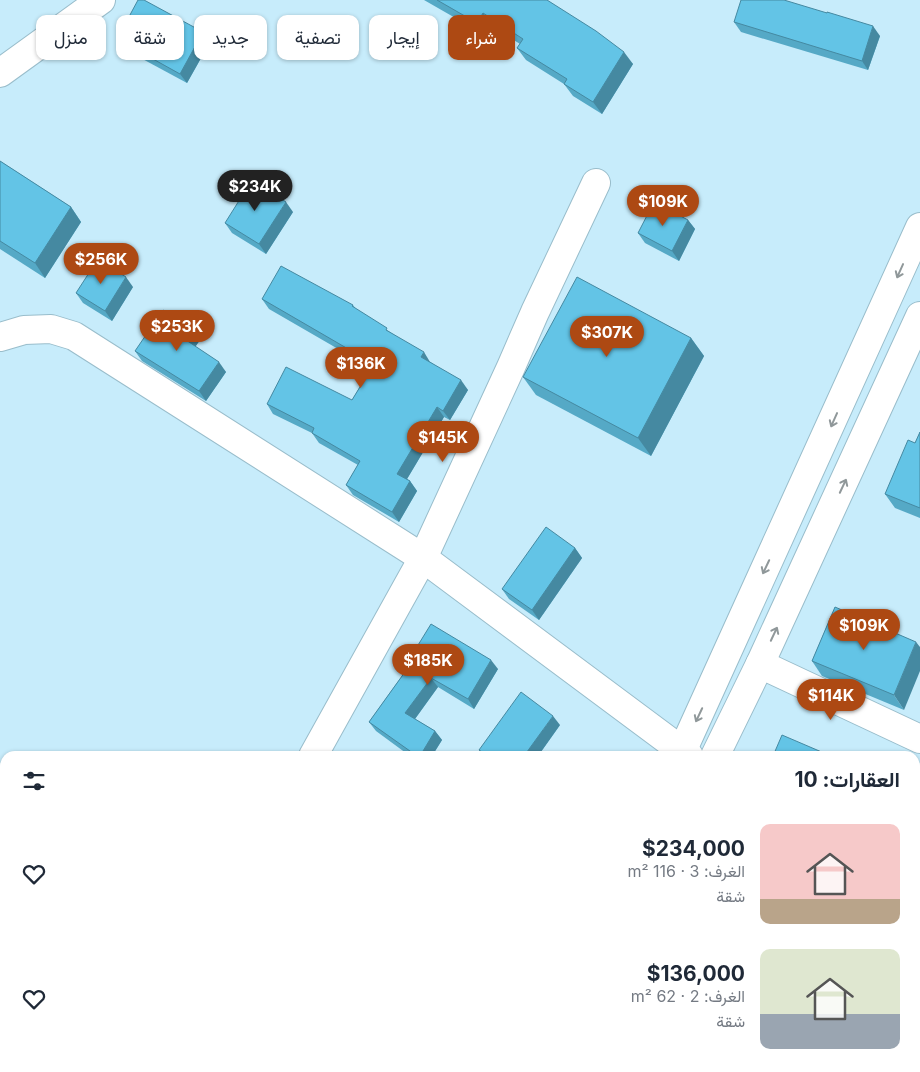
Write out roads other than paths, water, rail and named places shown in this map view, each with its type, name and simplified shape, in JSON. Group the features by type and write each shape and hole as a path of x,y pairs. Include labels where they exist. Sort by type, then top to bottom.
{"street":[{"path":"0,73 101,0"},
{"path":"316,751 423,558 596,183"},
{"path":"686,751 920,227"},
{"path":"717,751 760,664 920,316"},
{"path":"0,337 24,330 51,329 74,336 423,558 679,751"},
{"path":"760,664 918,732"}]}
